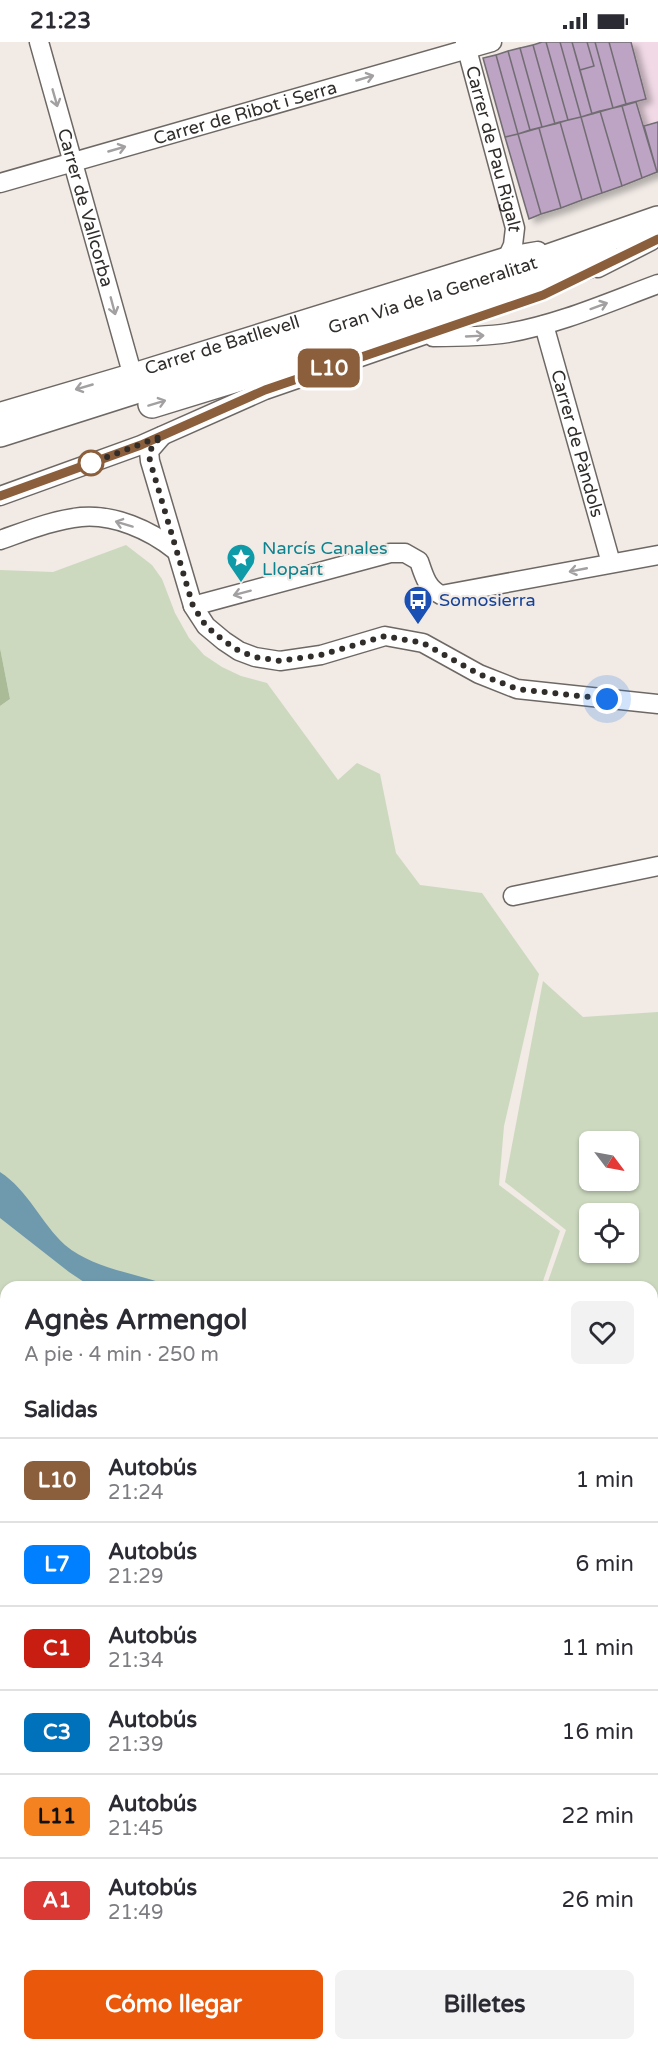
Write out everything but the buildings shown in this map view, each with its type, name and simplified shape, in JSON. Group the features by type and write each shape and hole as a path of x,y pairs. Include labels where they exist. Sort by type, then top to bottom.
{"street":[{"name":"Carrer de Vallcorba","path":"39,42 132,373"},
{"name":"Carrer de Ribot i Serra","path":"0,183 466,45 492,42"},
{"name":"Carrer de Pau Rigalt","path":"466,45 515,228 513,245 508,256"},
{"name":"Gran Via de la Generalitat","path":"0,433 584,246 656,234"},
{"name":"Gran Via de la Generalitat","path":"0,449 487,301 656,234"},
{"path":"0,496 162,436 265,390 543,295 656,234"},
{"name":"Carrer de Batllevell","path":"0,412 508,256 584,246"},
{"path":"417,337 476,337 508,333 544,325 658,284"},
{"name":"Carrer de Pàndols","path":"544,325 611,563"},
{"path":"162,436 151,447 149,456 193,606 206,626 239,651 255,657 280,661 321,655 385,636 423,643 479,674 517,689 658,704"},
{"path":"0,540 52,522 82,517 110,520 135,527 158,537 175,550"},
{"path":"193,606 390,553 405,554 420,561 427,584 432,591 441,595 657,553"},
{"path":"513,896 658,866"}],"shaded area":[{"path":"631,42 658,42 658,122 644,126 636,102 645,99"}],"green space":[{"path":"126,545 152,565 162,579 175,613 189,638 204,655 222,667 241,676 267,683 338,780 357,763 380,774 396,853 420,885 482,893 539,974 504,1126 499,1185 560,1231 543,1281 0,1281 0,706 10,699 0,648 0,570 53,572"},
{"path":"0,648 10,699 0,706"},
{"path":"543,981 583,1017 658,1012 658,1281 548,1281 566,1230 505,1182"}],"water":[{"path":"0,1172 19,1188 65,1245 103,1266 156,1281 82,1281 0,1218"}],"bus line":[{"name":"L10","path":"0,496 141,445 265,390 543,295 658,239"}],"place":[{"name":"Narcís Canales Llopart","path":"241,584"},
{"name":"Somosierra","path":"418,626"}],"route":[{"path":"91,463 84,466 162,436 154,443 149,456 193,606 206,626 239,651 255,657 280,661 321,655 385,636 423,643 479,674 517,689 607,699"}]}
